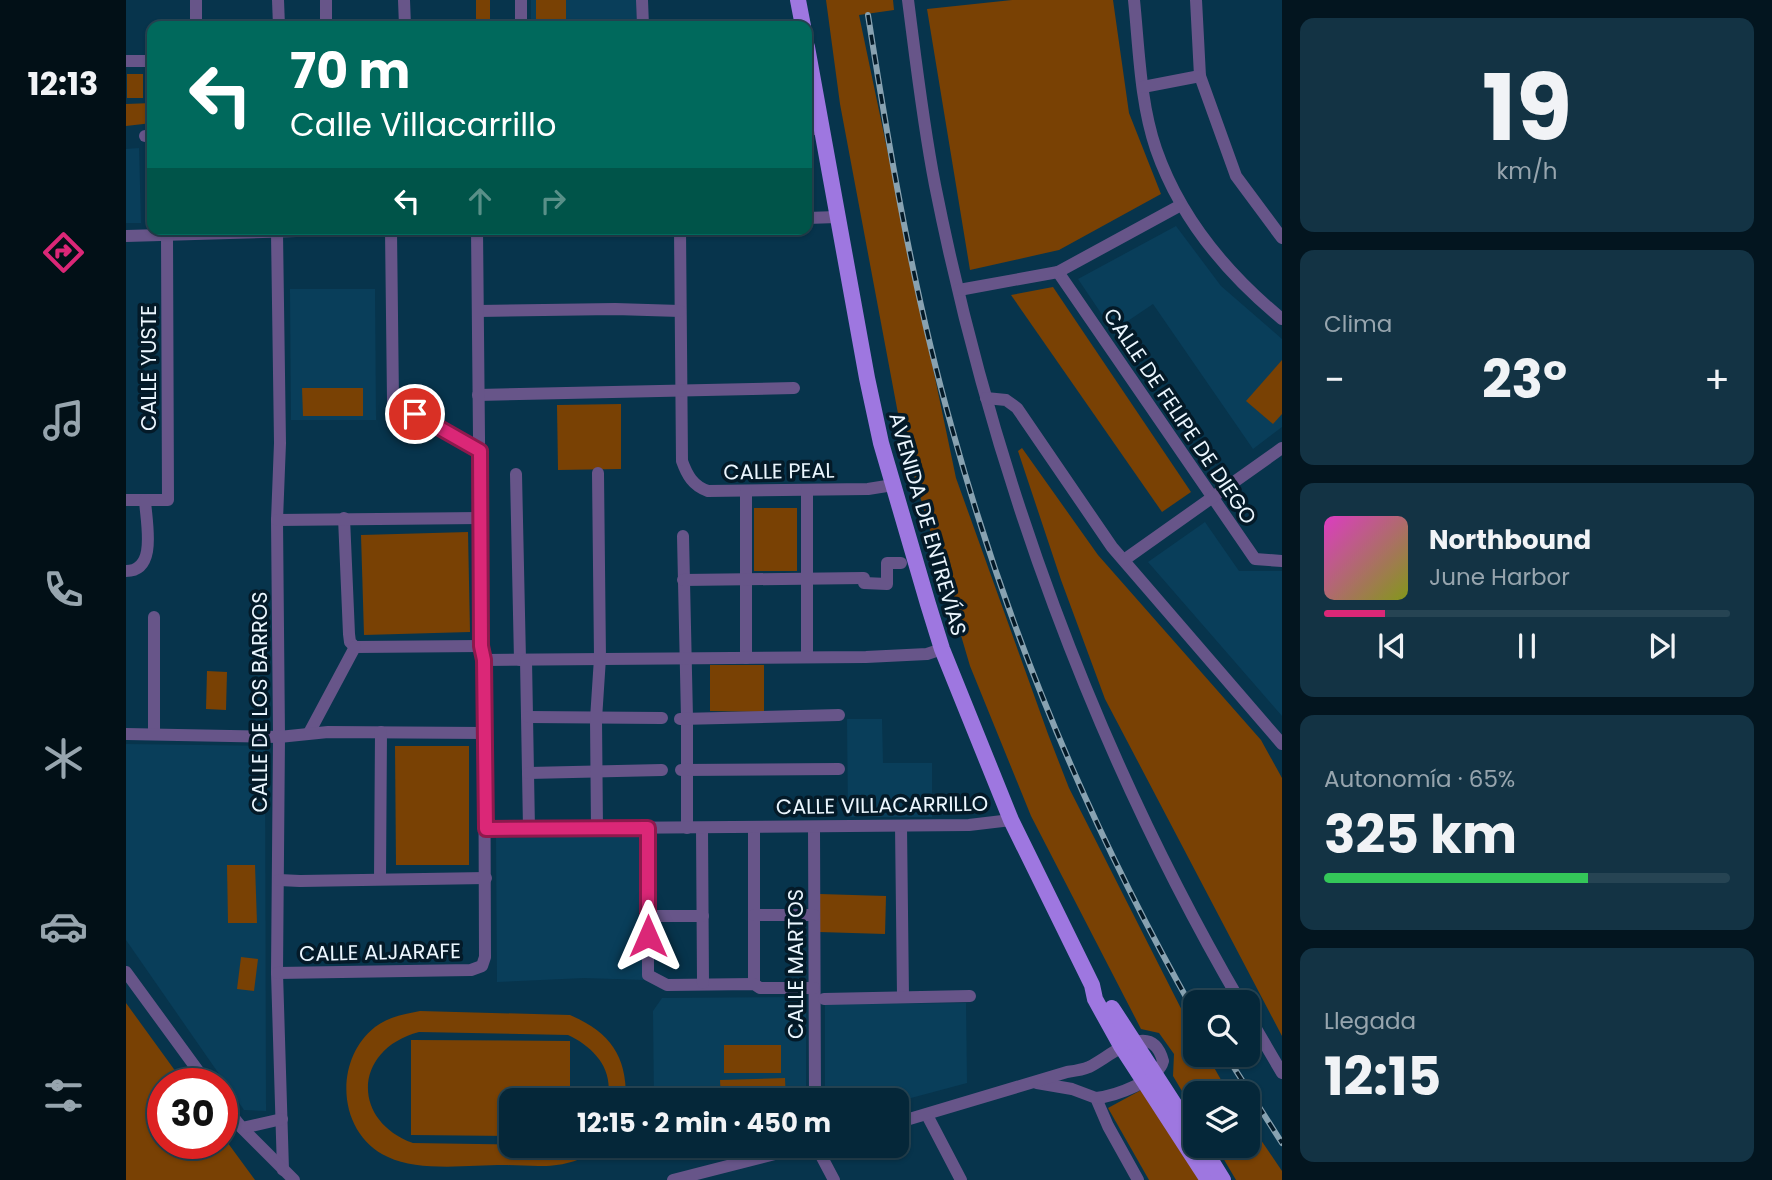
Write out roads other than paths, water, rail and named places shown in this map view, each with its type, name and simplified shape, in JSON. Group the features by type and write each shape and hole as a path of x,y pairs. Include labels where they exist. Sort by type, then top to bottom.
{"main road":[{"path":"798,0 802,21"},
{"name":"AVENIDA DE ENTREVÍAS","path":"812,106 814,129 837,217 867,378 893,485 942,649 1011,820 1092,985 1105,998 1127,1044 1183,1120"},
{"name":"AVENIDA DE ENTREVÍAS","path":"1150,1077 1208,1180"},
{"path":"1209,1158 1223,1180"}],"street":[{"path":"196,0 196,21"},
{"path":"278,0 279,21"},
{"path":"326,0 327,21"},
{"path":"404,0 405,21"},
{"path":"521,0 521,21"},
{"path":"642,0 643,21"},
{"path":"908,0 935,184 986,398 1055,607 1126,783 1179,890 1234,990"},
{"path":"1134,0 1143,87 1156,148 1181,205 1213,252 1253,295 1282,319"},
{"path":"1196,0 1200,76 1236,176 1282,238"},
{"path":"126,61 147,61"},
{"path":"1143,87 1200,76"},
{"path":"959,290 1058,272 1181,205"},
{"path":"812,218 837,217"},
{"path":"126,236 167,235"},
{"name":"CALLE YUSTE","path":"145,500 168,500 167,235"},
{"name":"CALLE DE LOS BARROS","path":"277,235 280,443 277,520 277,973 283,1170"},
{"path":"391,235 393,401 480,451"},
{"path":"279,880 486,878 477,235"},
{"path":"680,235 681,391"},
{"name":"CALLE DE FELIPE DE DIEGO","path":"1058,272 1255,559 1282,561"},
{"path":"478,311 681,311"},
{"path":"478,394 794,388"},
{"name":"CALLE PEAL","path":"681,391 682,461 685,472 700,488 708,491 746,491 868,489 893,485"},
{"path":"986,398 1006,400 1017,408 1105,537 1282,744"},
{"path":"1124,561 1282,448"},
{"path":"597,828 596,719 600,658 598,473"},
{"path":"516,474 527,717 529,829"},
{"path":"807,490 807,657"},
{"path":"746,491 746,658"},
{"path":"126,500 145,500 147,558 142,566 134,571 126,571"},
{"path":"344,518 349,634 350,642 355,647 481,646"},
{"path":"277,520 480,518"},
{"path":"683,536 686,658 683,770 687,828"},
{"path":"683,580 807,578 864,580 887,584 887,563 901,563"},
{"path":"154,617 154,733"},
{"path":"309,733 355,647"},
{"path":"484,660 807,657 927,654 942,649"},
{"path":"684,719 839,715"},
{"path":"527,717 662,718"},
{"path":"380,879 381,732"},
{"path":"126,734 279,737 309,733 485,733"},
{"path":"683,770 838,768"},
{"path":"528,773 662,770"},
{"name":"CALLE VILLACARRILLO","path":"486,829 814,827 840,821 901,826 968,825 1011,820"},
{"path":"901,826 903,997"},
{"name":"CALLE VILLACARRILLO","path":"754,827 754,984"},
{"name":"CALLE MARTOS","path":"814,827 814,1088"},
{"path":"648,828 648,975 667,985 754,984 760,988 814,988"},
{"path":"702,828 703,984"},
{"name":"CALLE ALJARAFE","path":"277,973 471,970 482,966 486,951 486,878"},
{"path":"754,915 814,915"},
{"path":"648,916 703,916"},
{"path":"126,972 196,1068"},
{"name":"CALLE MARTOS","path":"824,999 970,996"},
{"path":"1260,1035 1282,1073"},
{"path":"909,1120 1087,1068 1127,1044"},
{"path":"1087,1068 1084,1085 1138,1180"},
{"path":"1031,1083 1072,1088 1092,1096 1106,1097 1150,1077"},
{"path":"927,1115 961,1180"},
{"path":"242,1128 282,1119"},
{"path":"238,1123 294,1180"},
{"path":"673,1180 759,1158"},
{"path":"822,1158 834,1180"}],"railway":[{"path":"868,15 894,172 926,329 975,508 1000,583 1056,730 1121,874 1183,991"},
{"path":"1234,1067 1282,1143"}]}
